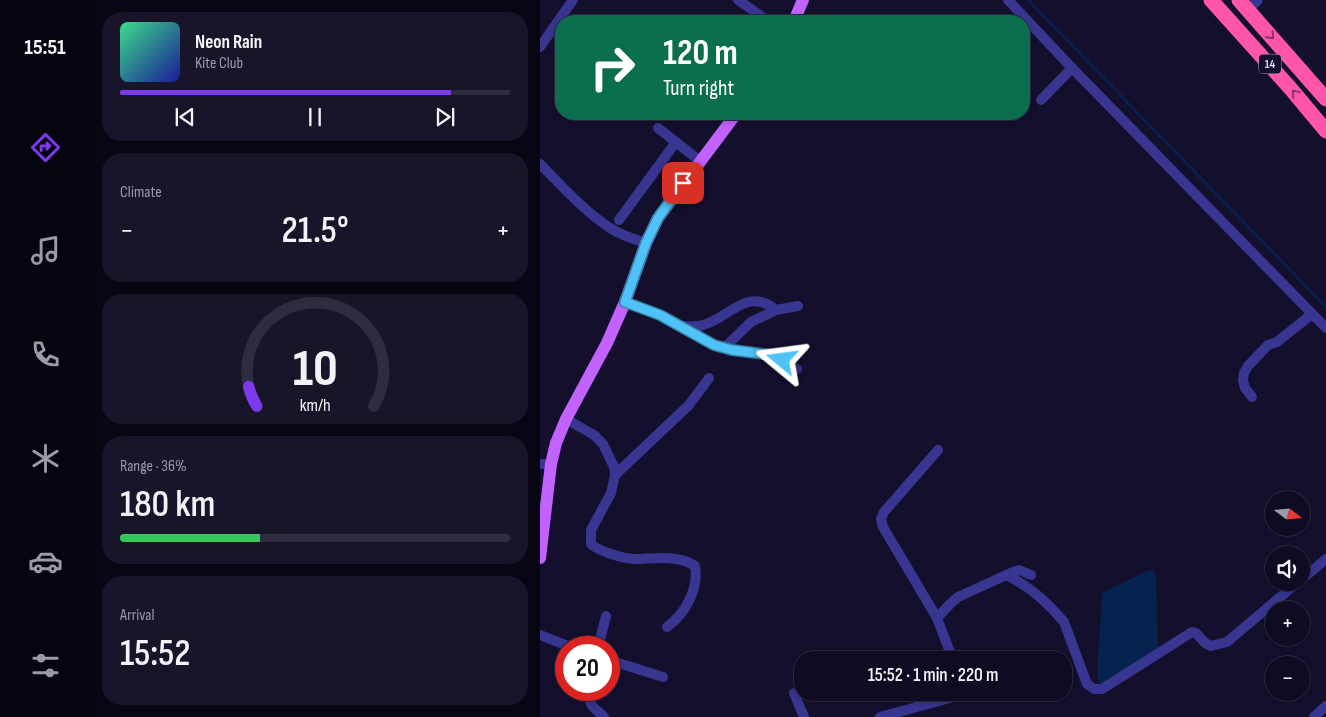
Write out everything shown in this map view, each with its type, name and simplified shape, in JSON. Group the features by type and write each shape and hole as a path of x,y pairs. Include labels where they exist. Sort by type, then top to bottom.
{"highway":[{"name":"14","path":"1211,0 1326,131"},
{"name":"14","path":"1248,3 1326,100"}],"main road":[{"path":"797,15 803,0"},
{"path":"540,558 545,464 566,419 607,343 625,302 646,243 658,218 731,120"}],"street":[{"path":"562,15 573,0"},
{"path":"738,0 759,15"},
{"path":"1008,0 1022,15"},
{"path":"1030,23 1326,328"},
{"path":"540,47 555,26"},
{"path":"1041,100 1072,68"},
{"path":"658,128 700,161"},
{"path":"619,220 676,142"},
{"path":"540,164 609,228 629,238 646,243"},
{"path":"680,325 704,325 750,301 764,302 776,310"},
{"path":"625,302 660,315 706,341 724,348 772,355 797,369"},
{"path":"724,348 751,322 776,310 798,306"},
{"path":"1252,397 1245,388 1243,380 1248,366 1265,348 1277,342 1312,314"},
{"path":"615,475 689,405 709,378"},
{"path":"566,419 594,435 603,444 614,467 615,475 611,493 591,530 591,544 594,548 620,558 671,558 688,562 695,566 695,582 687,605 675,622 667,628"},
{"path":"938,450 884,512 881,519 883,527 937,618 950,651"},
{"path":"1310,572 1326,559"},
{"path":"937,618 958,597 1006,575 1019,570 1032,575"},
{"path":"1006,575 1021,583 1064,622 1087,684 1094,689 1102,689 1192,632 1196,633 1205,644 1211,646 1227,642 1287,591"},
{"path":"601,636 606,616"},
{"path":"540,635 555,641"},
{"path":"620,663 663,677"},
{"path":"589,701 591,706 604,717"},
{"path":"797,701 804,717"},
{"path":"880,717 939,701"},
{"path":"1314,717 1326,706"}],"water":[{"path":"1149,570 1154,571 1156,576 1158,647 1153,655 1100,685 1097,675 1102,593"}],"waterway":[{"path":"1028,0 1326,307"}],"route":[{"path":"683,183 658,218 646,243 625,302 660,315 714,345 732,350 772,355 782,360"}]}
